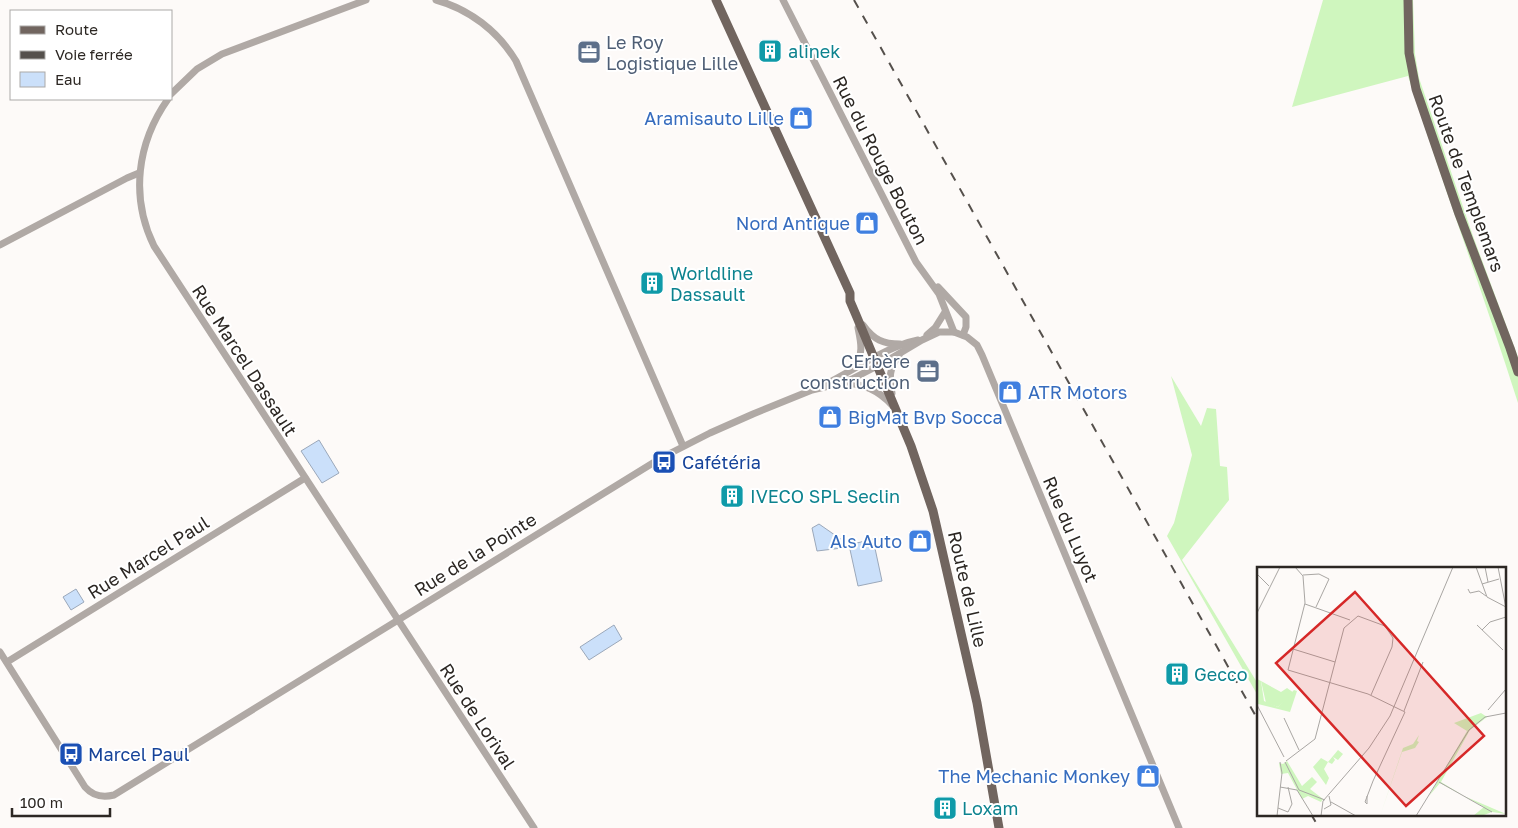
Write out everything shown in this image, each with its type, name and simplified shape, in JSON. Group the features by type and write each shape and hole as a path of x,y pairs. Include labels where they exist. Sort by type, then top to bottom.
{"main road":[{"name":"Route de Lille","path":"716,0 793,170 796,182 846,298 850,300 898,412 919,467 938,529 977,703 999,828"},
{"name":"Route de Templemars","path":"1408,0 1409,53 1416,89 1462,223 1518,372"}],"street":[{"path":"172,93 192,73 222,54 366,0"},
{"path":"436,0 459,9 482,23 499,38 516,61 683,446"},
{"name":"Rue du Rouge Bouton","path":"783,0 916,262 941,298 954,332"},
{"name":"Rue Marcel Dassault","path":"167,100 159,112 148,136 139,173 142,209 154,246 398,620"},
{"path":"0,245 139,173"},
{"name":"Rue du Rouge Bouton","path":"928,279 962,312"},
{"path":"856,315 875,339 883,343 903,344 922,340 935,328 945,312 962,312 966,320 963,335"},
{"path":"845,375 856,365 861,354 856,315"},
{"name":"Rue du Luyot","path":"876,362 900,354 939,332 954,332 974,342 982,356 1179,828"},
{"path":"816,389 876,362 903,344"},
{"path":"898,412 889,377 900,354"},
{"name":"Rue de la Pointe","path":"7,662 82,784 91,792 103,796 117,794 639,470 737,420 816,389 841,383 876,362"},
{"path":"841,383 864,386 877,392 898,412"},
{"name":"Rue Marcel Paul","path":"7,662 305,478"},
{"name":"Rue de Lorival","path":"398,620 534,828"},
{"path":"0,652 7,662"}],"green space":[{"path":"1323,0 1413,0 1415,54 1419,78 1473,236 1518,357 1518,403 1408,76 1292,107"},
{"path":"1171,376 1201,426 1207,408 1216,409 1220,466 1227,467 1229,500 1182,560 1257,682 1257,694 1167,536 1174,523 1192,455"}],"water":[{"path":"319,440 339,473 322,483 301,451"},
{"path":"819,524 842,540 842,548 817,551 812,528"},
{"path":"873,539 882,581 858,586 849,545"},
{"path":"76,589 84,602 71,610 63,597"},
{"path":"614,625 622,639 589,660 580,647"}],"railway":[{"path":"854,0 1257,718"},
{"path":"1312,816 1319,828"}],"place":[{"name":"alinek","path":"770,51"},
{"name":"Le Roy Logistique Lille","path":"589,52"},
{"name":"Aramisauto Lille","path":"801,118"},
{"name":"Nord Antique","path":"867,223"},
{"name":"Worldline Dassault","path":"652,283"},
{"name":"CErbère construction","path":"928,371"},
{"name":"ATR Motors","path":"1010,392"},
{"name":"BigMat Bvp Socca","path":"830,417"},
{"name":"Cafétéria","path":"664,462"},
{"name":"IVECO SPL Seclin","path":"732,496"},
{"name":"Als Auto","path":"920,541"},
{"name":"Gecco","path":"1177,674"},
{"name":"Marcel Paul","path":"71,754"},
{"name":"The Mechanic Monkey","path":"1148,776"},
{"name":"Loxam","path":"945,808"}]}
